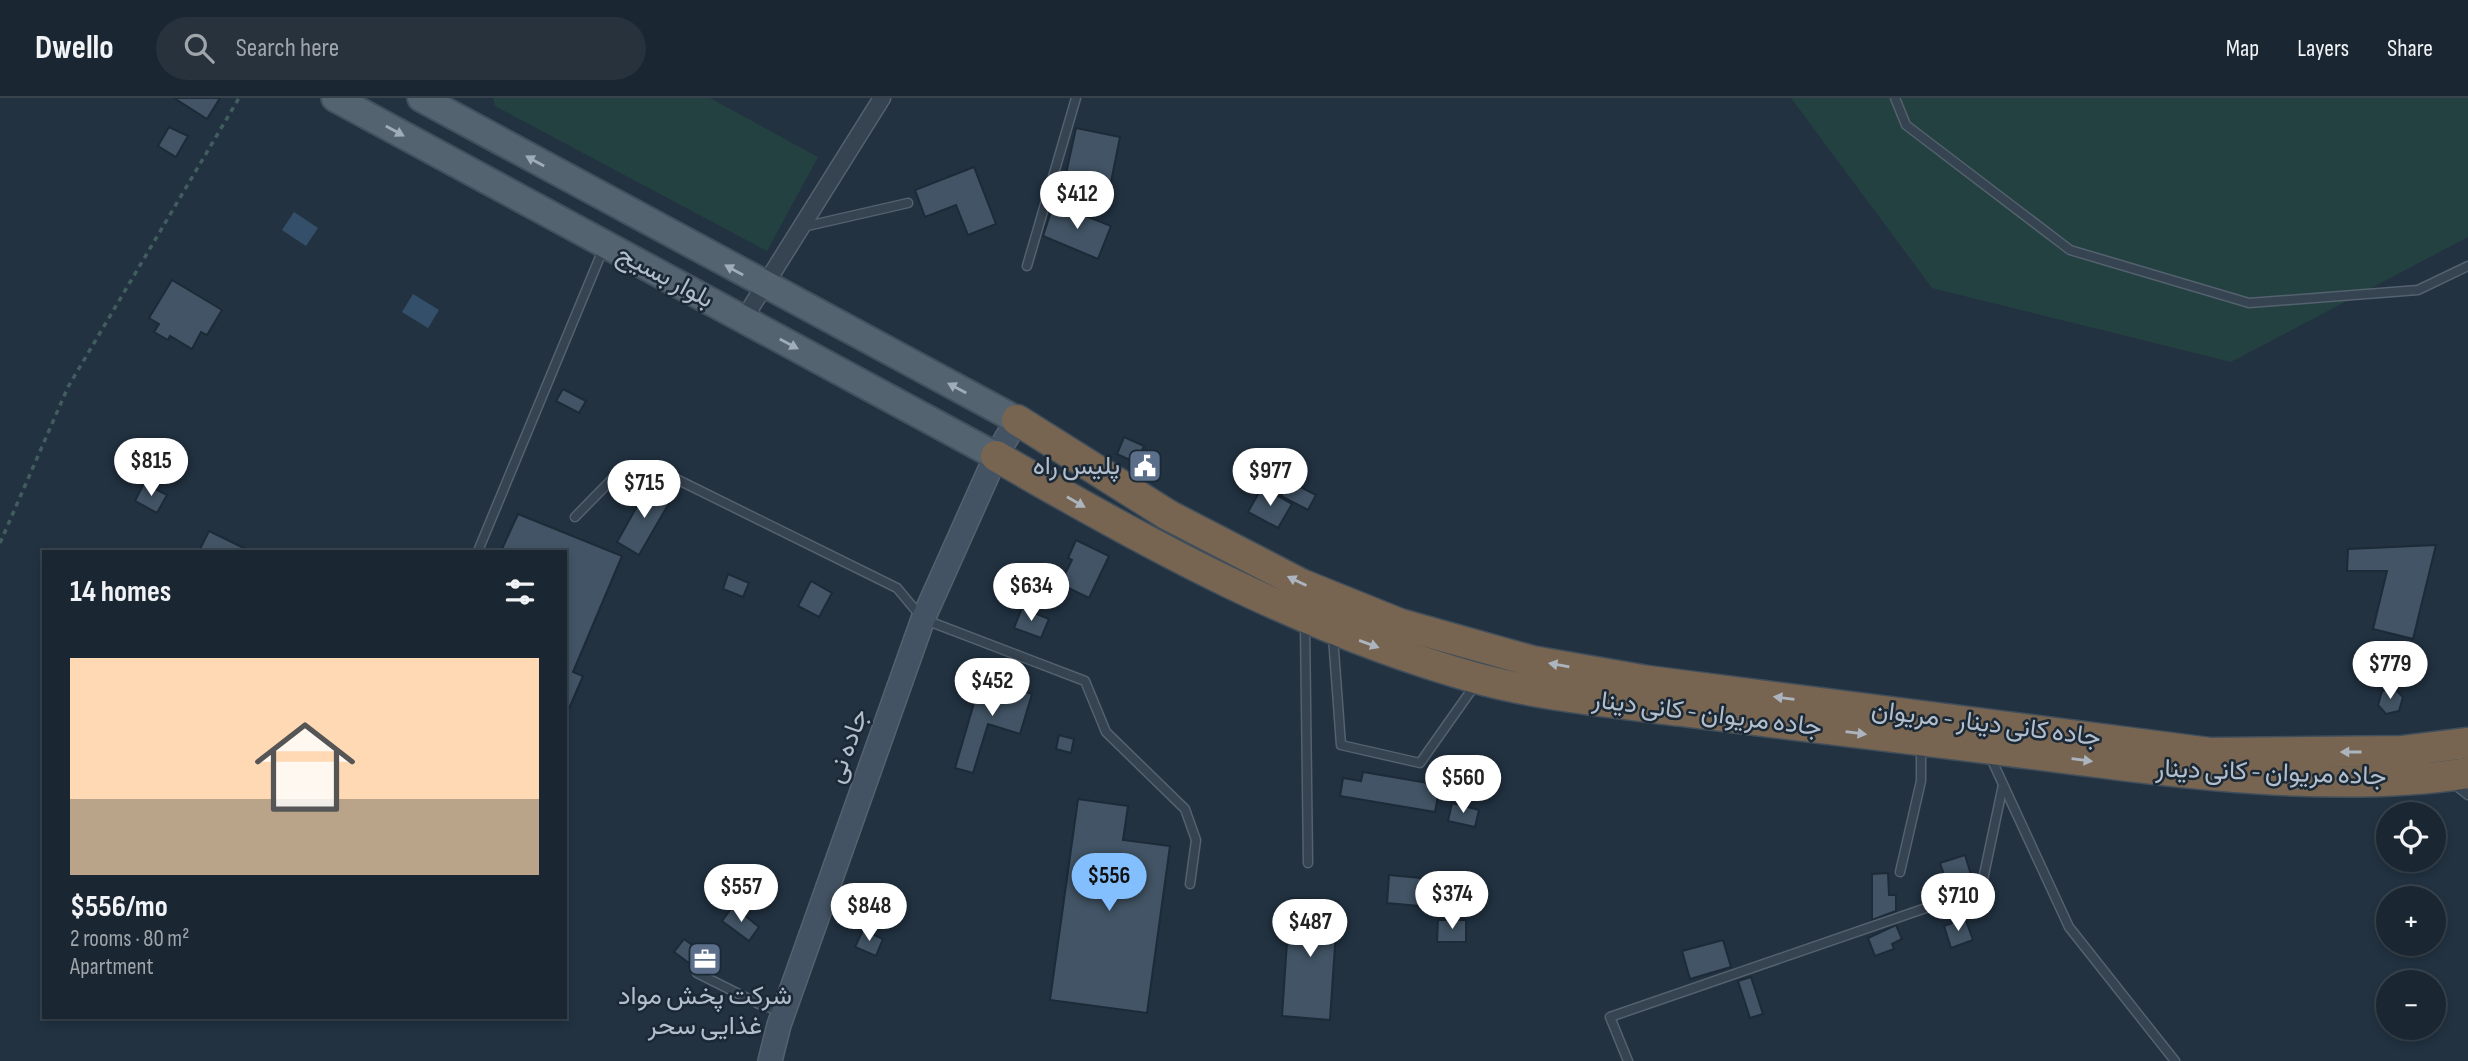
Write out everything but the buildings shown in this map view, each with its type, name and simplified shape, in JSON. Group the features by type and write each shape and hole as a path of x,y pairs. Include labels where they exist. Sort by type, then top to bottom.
{"highway":[{"name":"جاده کانی دینار - مریوان","path":"1017,420 1168,515 1301,584 1400,624 1532,661 1648,681 2210,752 2431,765 2468,743"},
{"name":"جاده مریوان - کانی دینار","path":"996,456 1127,532 1332,631 1479,679 1601,701 2208,776 2342,780 2431,765"}],"main road":[{"name":"بلوار بسیج","path":"335,98 996,456"},
{"name":"بلوار بسیج","path":"421,98 460,115 764,286 1017,420"},
{"name":"جاده نی","path":"771,1061 784,1013 923,619 996,456 1017,420"}],"street":[{"path":"743,320 882,98"}],"lane":[{"path":"1027,266 1076,98"},
{"path":"1895,98 1906,125 2070,250 2249,303 2418,290 2468,266"},
{"path":"800,228 908,202"},
{"path":"478,550 605,245"},
{"path":"575,517 621,470 652,467 897,588 923,619 1085,681 1106,732 1185,809 1196,840 1190,884"},
{"path":"1305,618 1308,863"},
{"path":"1332,631 1341,745 1420,763 1479,679"},
{"path":"1900,872 1921,781 1921,741"},
{"path":"1986,748 2069,927 2175,1061"},
{"path":"2431,765 2468,795"},
{"path":"1628,1061 1610,1017 1981,889 2003,785"},
{"path":"696,973 759,1004 784,1013"}],"path":[{"path":"0,543 68,387 239,98"}],"green space":[{"path":"493,98 710,98 818,157 767,251 495,106"},
{"path":"1791,98 2468,98 2468,237 2231,362 1932,288"}],"water":[{"path":"294,212 318,228 306,246 282,230"},
{"path":"413,294 439,310 428,328 402,312"}],"place":[{"name":"پلیس راه","path":"1145,466"},
{"name":"شرکت پخش مواد غذایی سحر","path":"705,959"}]}
